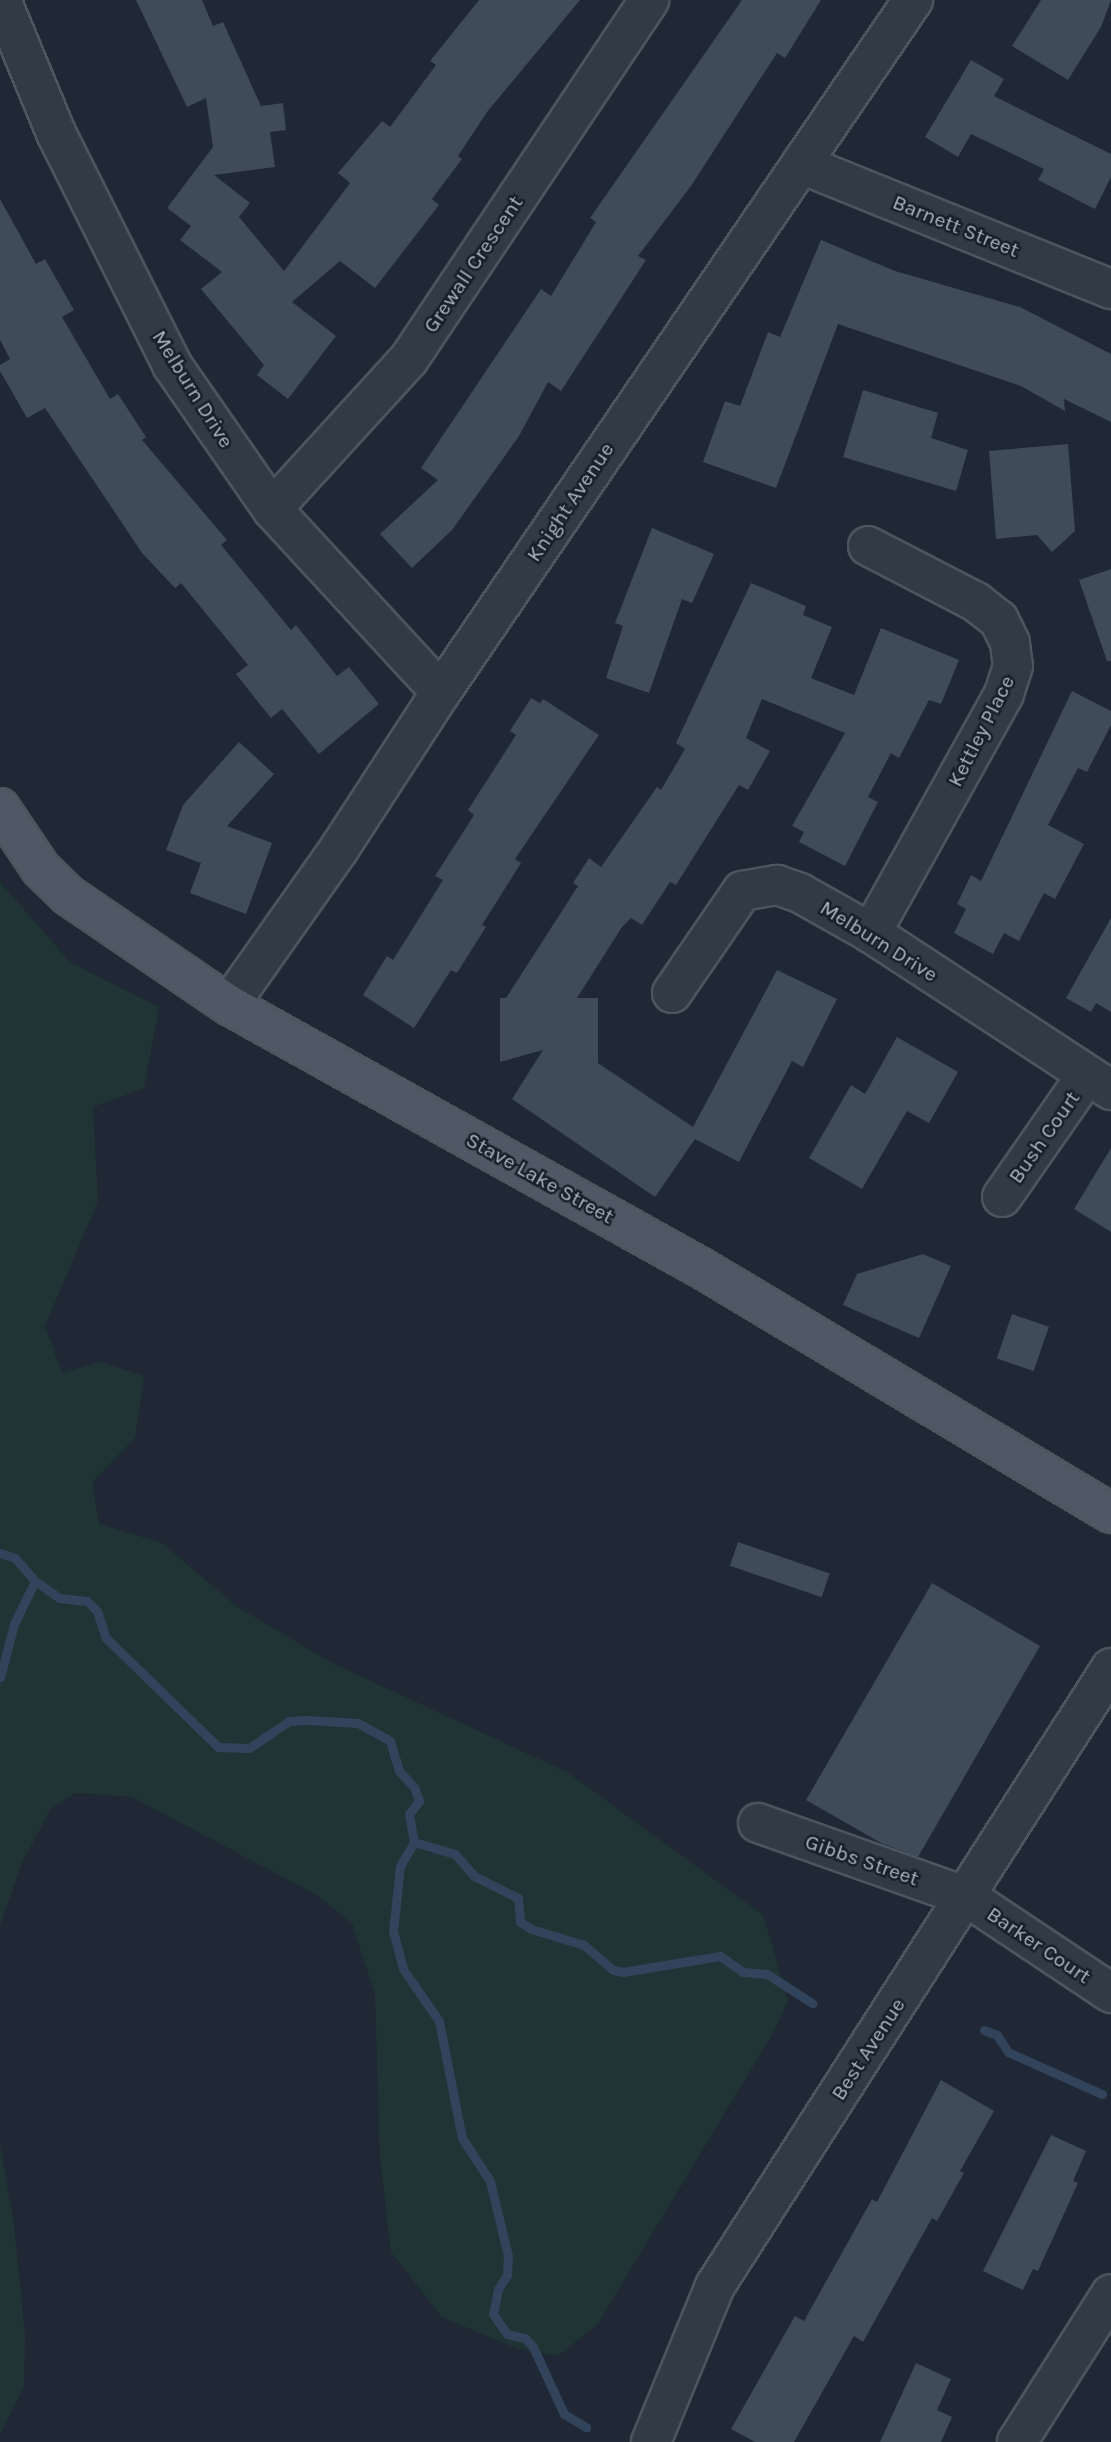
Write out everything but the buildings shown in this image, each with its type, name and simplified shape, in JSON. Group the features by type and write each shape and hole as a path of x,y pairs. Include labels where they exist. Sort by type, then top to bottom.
{"main road":[{"name":"Stave Lake Street","path":"0,808 41,869 69,896 229,1005 703,1269 1111,1513"}],"street":[{"name":"Melburn Drive","path":"1,0 56,133 172,365 272,509 441,692"},
{"name":"Grewall Crescent","path":"272,509 409,359 649,0"},
{"name":"Knight Avenue","path":"229,1005 339,849 441,692 913,0"},
{"name":"Barnett Street","path":"801,164 1111,289"},
{"name":"Kettley Place","path":"868,546 976,602 999,620 1010,643 1013,666 1004,694 871,933"},
{"name":"Melburn Drive","path":"672,993 742,891 776,885 800,893 871,933 1099,1083"},
{"name":"Bush Court","path":"1002,1197 1099,1083"},
{"name":"Best Avenue","path":"651,2442 715,2286 967,1897 1111,1668"},
{"name":"Gibbs Street","path":"758,1823 967,1897"},
{"name":"Barker Court","path":"967,1897 1111,1993"},
{"path":"1017,2442 1111,2294"}],"green space":[{"path":"0,882 70,962 159,1007 144,1088 93,1107 98,1201 45,1326 62,1373 100,1362 144,1376 135,1438 92,1482 99,1524 162,1543 236,1606 332,1663 567,1772 763,1915 788,2000 776,2028 598,2324 558,2356 516,2348 442,2317 391,2252 380,2158 375,1994 352,1923 317,1895 132,1797 76,1793 51,1808 21,1865 0,1926"},
{"path":"0,2144 14,2225 25,2335 24,2387 0,2434"}],"waterway":[{"path":"0,1553 15,1558 35,1581 59,1598 87,1601 97,1611 106,1638 218,1747 249,1748 289,1721 306,1720 358,1723 390,1741 399,1771 414,1787 419,1801 409,1814 414,1842 455,1854 474,1876 518,1898 520,1922 531,1929 584,1945 613,1970 623,1972 720,1956 743,1972 767,1974 812,2003"},
{"path":"0,1677 14,1624 35,1581"},
{"path":"414,1842 400,1866 393,1931 403,1969 439,2021 462,2138 490,2181 508,2256 507,2275 498,2289 493,2314 507,2334 525,2338 533,2347 564,2414 586,2427"},
{"path":"984,2030 997,2035 1008,2052 1102,2094"}]}
